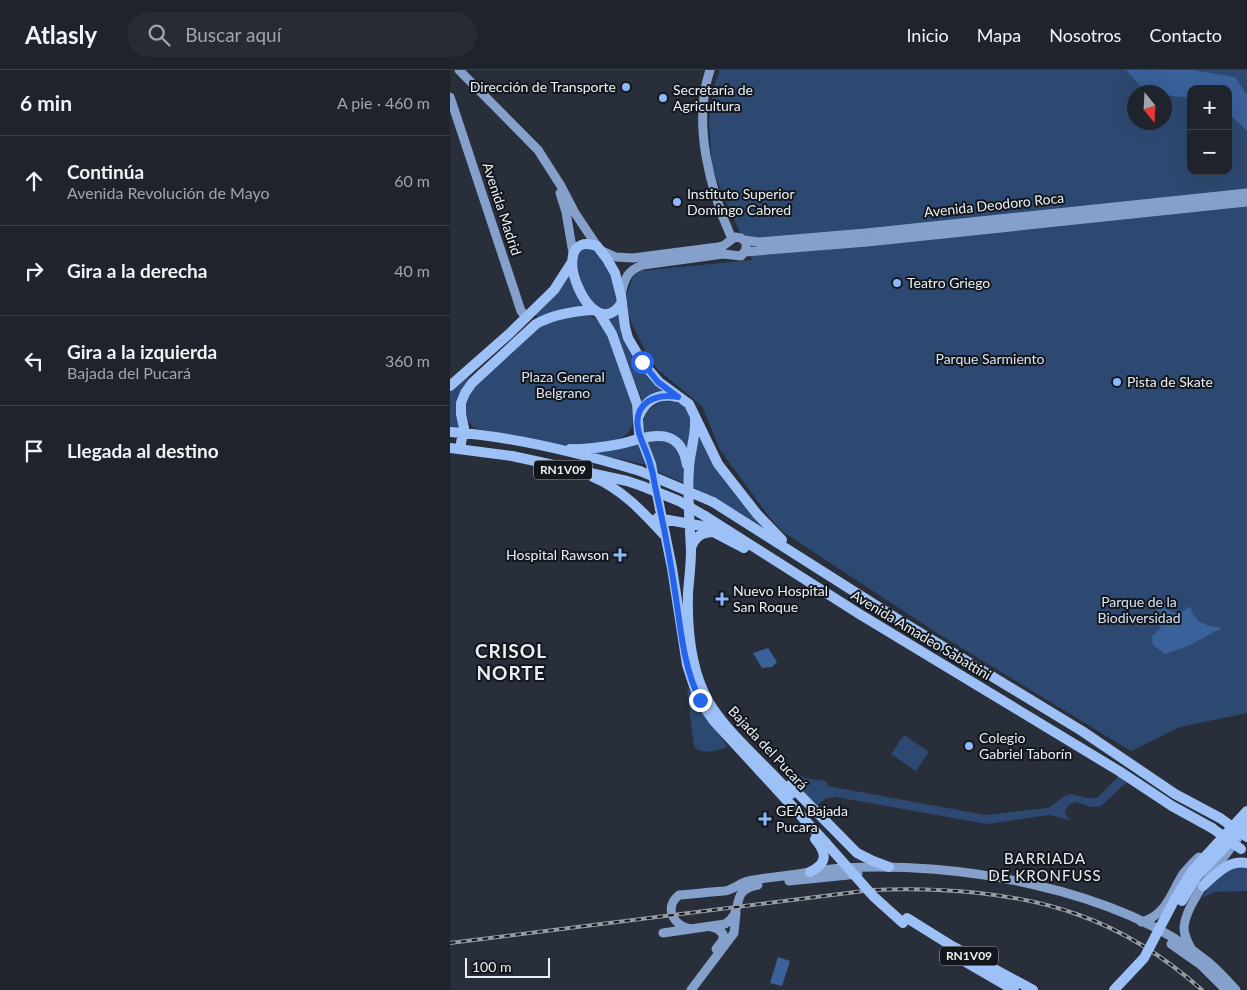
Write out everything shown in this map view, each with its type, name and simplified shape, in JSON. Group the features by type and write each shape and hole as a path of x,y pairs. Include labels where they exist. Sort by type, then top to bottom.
{"main road":[{"path":"460,70 538,150 555,176 598,248 613,269 621,299 625,327 632,346 653,376 688,404 715,460 774,533 815,568"},
{"path":"710,70 704,99 705,146 716,198 730,240 728,249 732,255"},
{"name":"Avenida Madrid","path":"450,97 521,311 536,324"},
{"path":"555,176 566,212 573,257"},
{"name":"Avenida Deodoro Roca","path":"598,248 616,257 633,258 718,248 738,237 744,240 759,242 866,233 1247,193"},
{"name":"Avenida Deodoro Roca","path":"621,299 625,278 636,267 643,265 723,254 741,256 745,252 867,242 1247,202"},
{"path":"744,240 747,244 745,252"},
{"path":"450,386 554,290 578,246 583,244 598,248"},
{"name":"Bajada del Pucará","path":"573,257 578,289 612,334 635,396 640,438 652,470 662,519 687,665 692,683 708,713 748,760 879,892 905,921 930,941 1014,990"},
{"path":"455,448 464,433 461,409 463,398 468,388 536,324 570,312 612,313 621,299"},
{"path":"638,416 644,406 652,399 666,395 678,397"},
{"name":"Bajada del Pucará","path":"695,416 688,479 690,523 689,609 692,652 698,678 713,708 829,841"},
{"name":"Avenida Amadeo Sabattini","path":"450,432 503,438 640,470 713,502 815,568 1082,731 1174,794 1220,818 1247,837"},
{"name":"RN1V09","path":"546,448 585,449 611,446 659,435 676,441 680,446 685,457 688,479"},
{"name":"Avenida Amadeo Sabattini","path":"455,448 512,456 627,481 679,501 1108,764 1172,806 1212,828 1244,851"},
{"name":"RN1V09","path":"512,456 595,478 617,490 644,512 665,536"},
{"path":"644,512 662,519 702,526 802,578"},
{"path":"690,549 695,539 703,533 715,532"},
{"path":"746,746 771,766 828,825 863,857 890,867"},
{"path":"748,760 823,849 822,862 810,872"},
{"path":"1114,990 1144,958 1176,897 1247,811"},
{"path":"1140,922 1153,918 1159,913 1188,868 1247,811"},
{"path":"1122,990 1145,967 1152,957 1185,896 1195,873 1247,826"},
{"path":"1192,950 1186,940 1184,927 1188,912 1203,886 1247,826"},
{"path":"861,871 863,857"},
{"path":"1203,886 1218,871 1238,862 1247,863"},
{"path":"663,933 711,927 728,922 736,909 741,892 749,887 890,867 972,873 1018,881 1105,906 1140,922 1170,940 1201,965 1226,990"},
{"path":"691,929 679,925 672,917 673,902 679,895 725,891 747,881 844,868 861,871 920,872 974,878 1002,883 1088,905 1170,940 1192,950 1213,966 1236,990"},
{"path":"691,990 734,933 736,909 732,896 725,891"},
{"name":"Bajada del Pucará","path":"905,921 1033,990"},
{"path":"683,990 723,940 722,932 711,927"},
{"path":"1170,940 1184,927"}],"green space":[{"name":"Parque Sarmiento","path":"720,70 1247,70 1247,713 1180,727 1131,751 937,633 783,532 770,518 720,450 702,406 657,369 649,358 632,324 624,301 633,277 640,271 752,260 712,169 709,120 714,86"},
{"path":"590,248 601,258 611,278 618,299 611,308 603,310 594,305 583,289 576,261 580,251"},
{"path":"570,269 577,294 588,308 540,319 533,313"},
{"path":"620,313 620,323 667,392 643,402 612,326 607,319"},
{"name":"Plaza General Belgrano","path":"585,314 594,318 605,328 631,400 634,422 628,433 620,439 578,447 552,444 474,428 466,415 470,392 538,328 557,319"},
{"path":"468,375 461,428 450,427 450,392"},
{"path":"664,401 683,403 693,422 688,450 673,436 664,432 645,434 644,421 649,409"},
{"path":"699,431 778,540 694,487 693,470"},
{"path":"646,440 671,442 682,462 686,484 659,472"},
{"path":"639,443 647,465 588,452"},
{"path":"690,690 727,746 726,748 705,752 694,746 687,691"},
{"path":"904,735 929,752 916,771 891,754"},
{"path":"801,775 804,778 826,781 828,786 985,815 1048,808 1071,794 1097,798 1119,776 1127,782 1101,806 1091,807 1076,802 1070,804 1065,814 1070,820 1049,815 987,824 836,797 827,798 817,805 795,783 797,781 794,777"},
{"path":"1247,863 1247,891 1214,892 1202,898 1217,875"}],"shaded area":[{"path":"1126,70 1192,70 1235,77 1247,95 1247,131 1232,117 1232,85 1187,85 1187,98 1172,96 1172,85 1140,85"},
{"path":"1154,599 1175,613 1184,611 1190,606 1195,617 1202,623 1222,628 1190,645 1165,654 1153,645 1152,636 1159,630 1164,618 1151,604"},
{"path":"768,648 777,662 772,667 762,668 753,653"},
{"path":"778,957 790,961 782,986 770,983"}],"railway":[{"path":"450,943 872,890 923,889 1003,896 1055,907 1079,915 1112,929 1144,946 1202,990"}],"place":[{"name":"Dirección de Transporte","path":"626,87"},
{"name":"Secretaría de Agricultura","path":"663,98"},
{"name":"Instituto Superior Domingo Cabred","path":"677,202"},
{"name":"Teatro Griego","path":"897,283"},
{"name":"Pista de Skate","path":"1117,382"},
{"name":"Hospital Rawson","path":"620,555"},
{"name":"Nuevo Hospital San Roque","path":"722,599"},
{"name":"Colegio Gabriel Taborín","path":"969,746"},
{"name":"GEA Bajada Pucara","path":"765,819"}],"district":[{"name":"CRISOL NORTE","path":"511,662"},
{"name":"BARRIADA DE KRONFUSS","path":"1045,868"}],"route":[{"path":"642,362 658,382 678,397 670,395 660,396 647,402 638,416 638,427 640,438 652,470 672,568 687,665 692,683 700,700"}],"park label":[{"name":"Parque de la Biodiversidad","path":"1139,610"}]}
